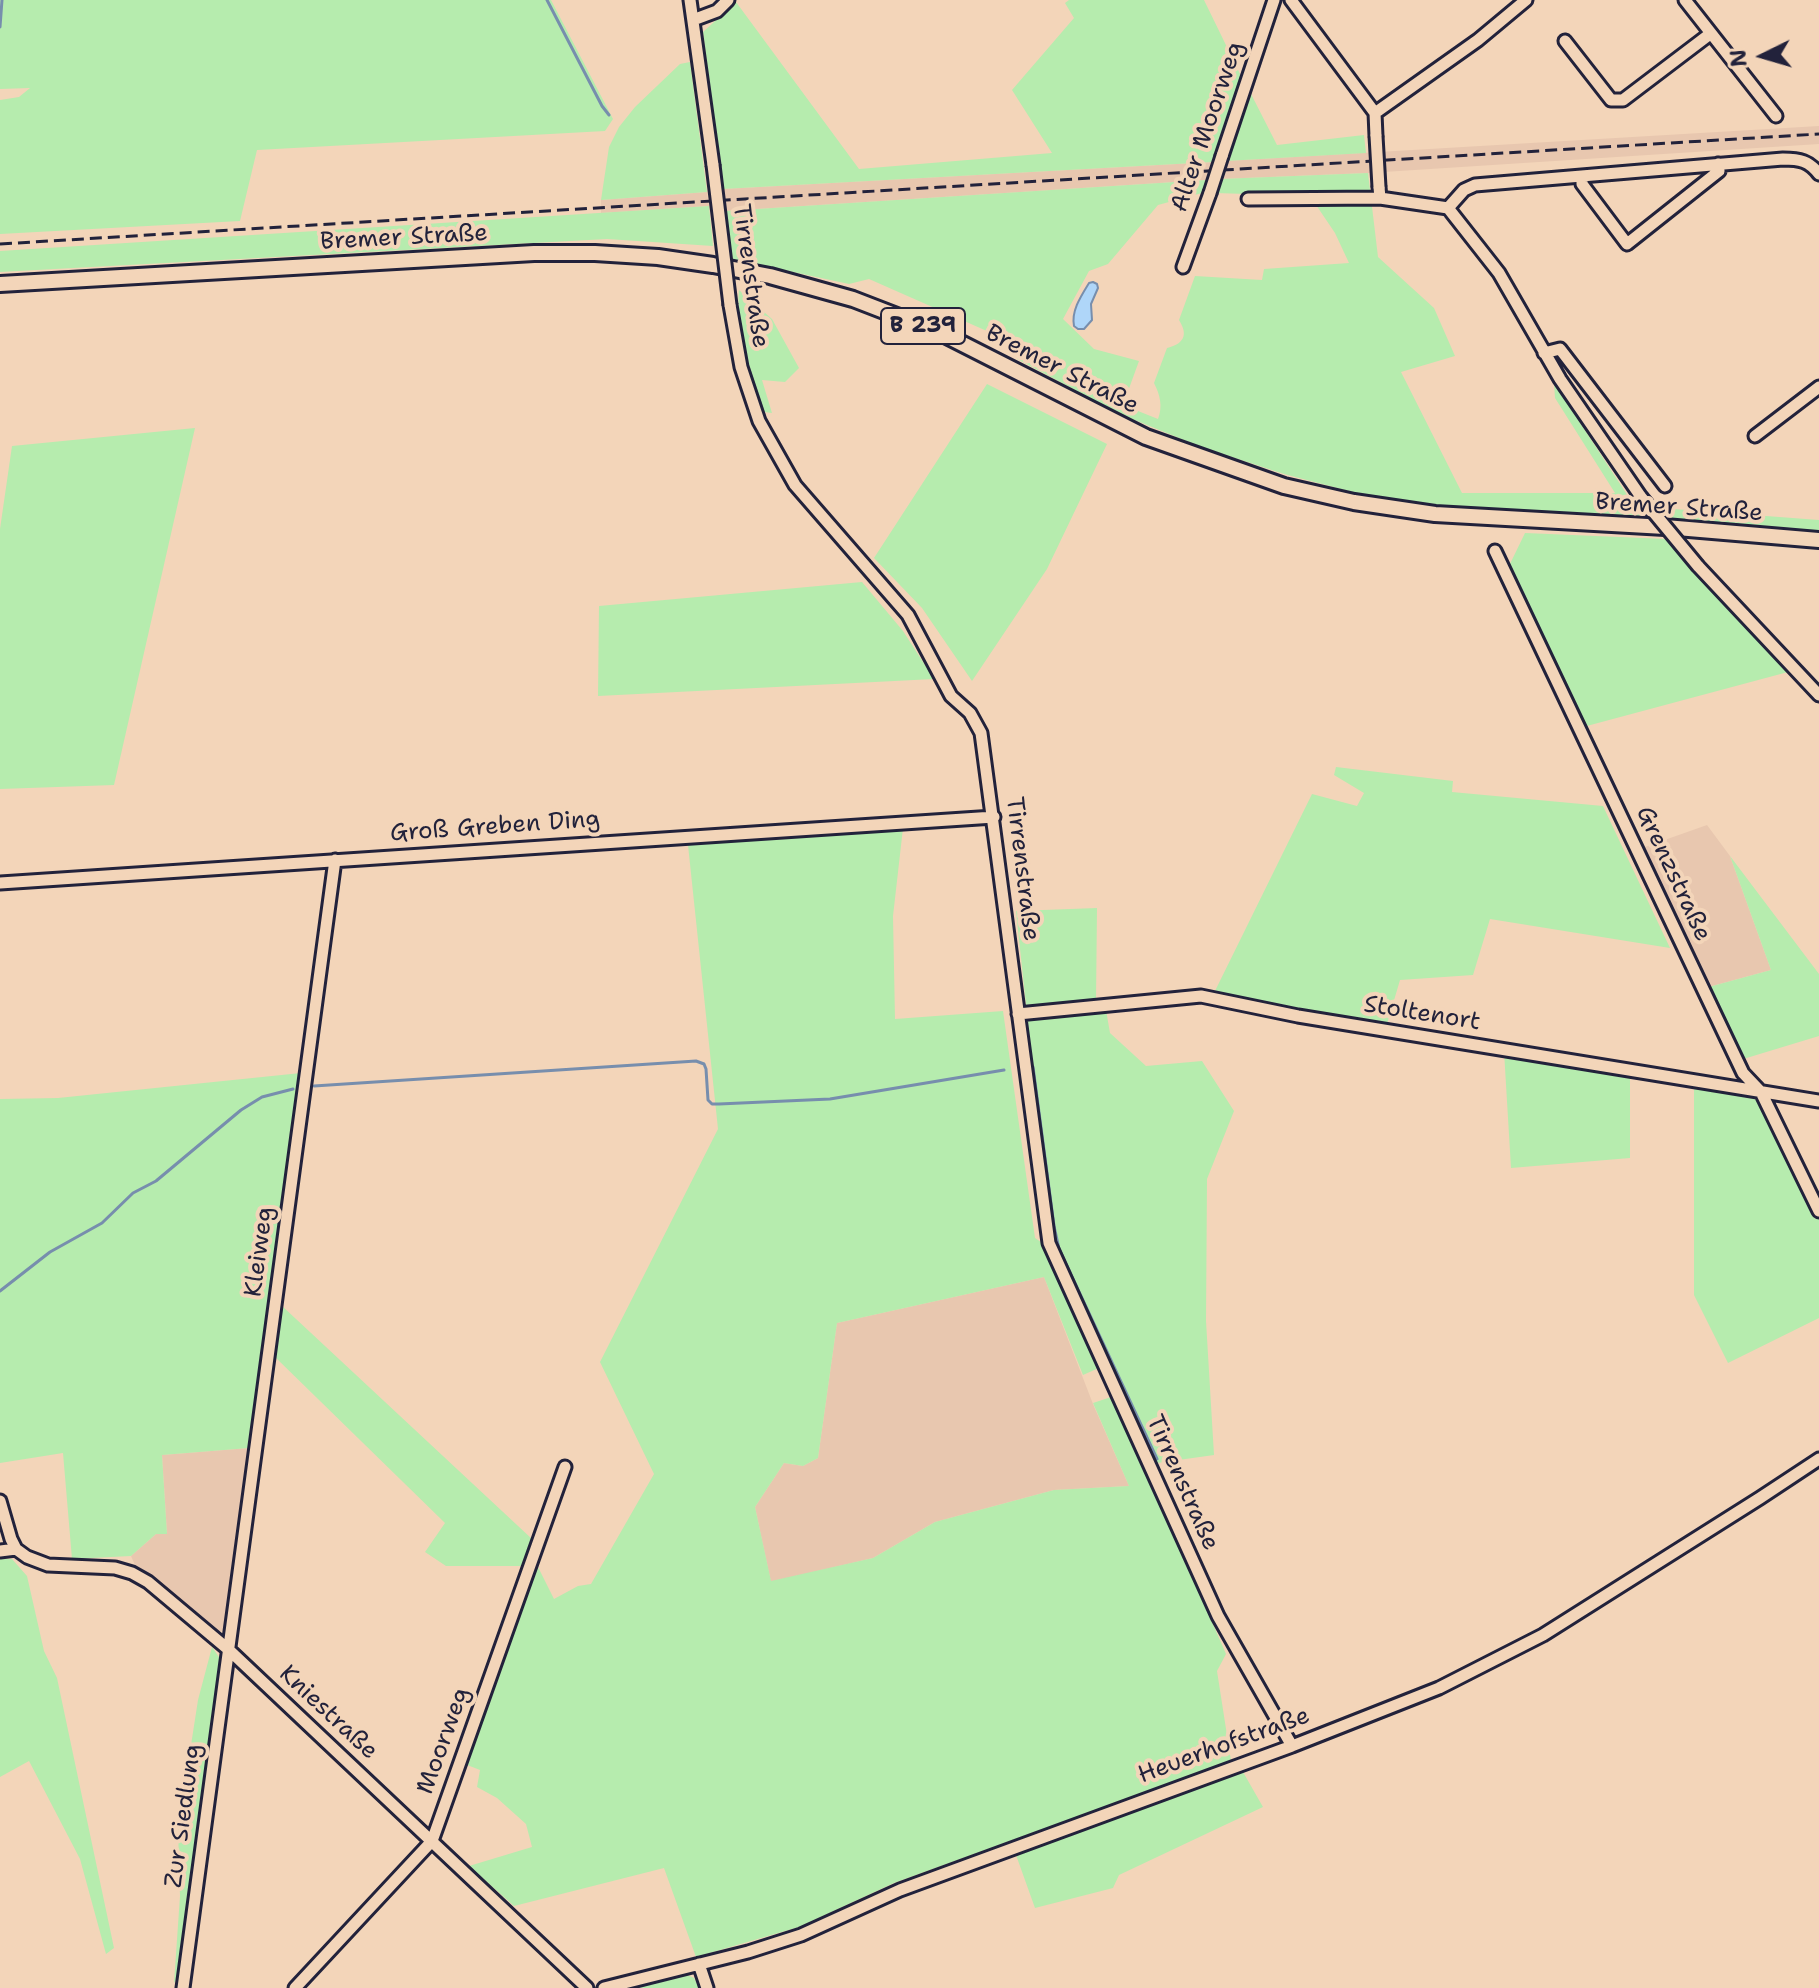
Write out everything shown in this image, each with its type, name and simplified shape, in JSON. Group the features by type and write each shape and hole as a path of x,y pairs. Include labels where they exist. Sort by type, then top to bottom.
{"main road":[{"name":"Bremer Straße","path":"0,284 534,253 658,257 770,276 868,305 941,333 1146,437 1284,486 1354,502 1435,514 1665,527 1819,540"}],"street":[{"name":"Tirrenstraße","path":"690,0 730,305 741,367 759,421 795,485 908,615 951,696 970,713 981,733 1049,1243 1218,1616 1292,1746"},
{"path":"693,20 717,11 728,0"},
{"name":"Alter Moorweg","path":"1183,267 1274,0"},
{"path":"1291,0 1375,113 1380,193"},
{"path":"1375,113 1478,40 1526,0"},
{"path":"1685,0 1776,116"},
{"path":"1565,41 1611,100 1623,100 1710,34"},
{"path":"1448,208 1464,190 1475,185 1794,159 1810,163 1819,174"},
{"path":"1582,177 1582,184 1627,244 1719,171 1718,164"},
{"path":"1248,199 1380,193 1448,208 1499,273 1560,379 1641,497 1698,566 1819,695"},
{"path":"1544,353 1560,349 1665,486"},
{"path":"1755,436 1819,387"},
{"name":"Grenzstraße","path":"1495,551 1743,1073 1761,1092 1819,1211"},
{"name":"Groß Greben Ding","path":"0,883 994,817"},
{"name":"Kleiweg","path":"229,1650 335,860"},
{"name":"Stoltenort","path":"1018,1014 1201,996 1298,1016 1819,1101"},
{"name":"Heuerhofstraße","path":"604,1988 748,1952 801,1935 900,1890 1292,1746 1439,1688 1543,1635 1819,1459"},
{"name":"Moorweg","path":"295,1988 432,1841 565,1467"},
{"path":"0,1501 5,1524 16,1549 0,1551"},
{"name":"Kniestraße","path":"16,1549 48,1565 115,1568 148,1582 229,1650 587,1988"},
{"name":"Zur Siedlung","path":"183,1988 229,1650"},
{"path":"699,1964 707,1988"}],"shaded area":[{"path":"1819,126 1819,144 1368,173 1220,179 1226,161"},
{"path":"1213,162 1206,180 726,211 723,189"},
{"path":"707,192 709,206 601,213 601,200"},
{"path":"1707,825 1730,856 1771,970 1705,988 1642,848"},
{"path":"1044,1277 1093,1404 1129,1486 1054,1490 935,1522 873,1558 771,1582 755,1507 784,1463 803,1466 818,1458 837,1323"},
{"path":"249,1448 228,1620 225,1630 217,1632 135,1565 131,1556 156,1534 167,1533 162,1455"}],"green space":[{"path":"0,0 551,0 613,119 605,131 257,150 240,221 0,234 0,100 19,97 30,88 0,89"},
{"path":"1069,0 1204,0 1242,78 1213,162 723,189 703,32 736,2 859,169 1052,153 1012,90 1074,18 1065,3"},
{"path":"690,62 707,192 601,200 609,147 619,127 635,107 680,64"},
{"path":"1250,92 1277,145 1364,135 1366,153 1226,161"},
{"path":"1368,173 1378,257 1434,308 1455,356 1401,372 1462,493 1615,493 1555,398 1554,383 1641,516 1436,506 1356,493 1201,447 1120,414 1017,359 1014,343 869,279 849,284 732,259 726,211 1206,180 1202,193 1158,205 1108,264 1089,271 1063,319 1094,349 1139,361 1123,405 1158,419 1160,401 1154,383 1167,348 1183,338 1184,331 1179,320 1195,276 1262,280 1264,269 1349,263 1335,233 1310,196 1215,193 1220,179"},
{"path":"709,206 713,246 607,239 0,272 0,251"},
{"path":"739,290 772,319 799,368 785,382 762,380 772,413 764,412 754,383 740,320"},
{"path":"987,384 1107,444 1047,569 972,681 922,608 874,558"},
{"path":"195,428 114,785 0,789 0,529 12,446"},
{"path":"1660,508 1819,520 1819,533 1670,521"},
{"path":"1525,533 1667,539 1788,672 1583,727 1508,568"},
{"path":"862,582 903,631 934,679 598,696 599,606"},
{"path":"1336,767 1453,781 1452,792 1603,806 1670,948 1490,919 1473,975 1400,980 1387,1024 1214,993 1312,794 1357,806 1364,793 1334,775"},
{"path":"903,828 893,916 895,1019 1003,1011 1035,1238 1044,1244 1101,1367 1083,1375 1044,1277 837,1323 818,1458 803,1466 784,1463 755,1507 771,1581 873,1558 935,1522 1054,1490 1129,1486 1093,1403 1114,1396 1226,1654 1217,1671 1231,1761 894,1883 799,1927 696,1957 664,1868 514,1906 469,1866 532,1847 526,1824 497,1798 477,1787 480,1770 462,1763 536,1563 554,1599 578,1586 591,1584 654,1474 600,1362 718,1129 688,845"},
{"path":"1730,856 1819,974 1819,1036 1740,1060 1705,988 1771,970"},
{"path":"1097,908 1096,1000 1026,1005 1016,911"},
{"path":"1106,1010 1110,1033 1146,1066 1202,1061 1234,1111 1207,1179 1206,1321 1214,1455 1157,1463 1054,1243 1022,1019"},
{"path":"1504,1051 1630,1073 1630,1158 1511,1168"},
{"path":"301,1073 249,1448 162,1455 167,1534 156,1534 131,1556 72,1559 63,1453 0,1463 0,1099 58,1098"},
{"path":"1694,1084 1759,1095 1819,1219 1819,1318 1728,1363 1694,1295"},
{"path":"281,1305 532,1539 522,1566 446,1566 425,1552 445,1523 275,1357"},
{"path":"0,1559 12,1559 27,1576 44,1651 57,1678 114,1948 106,1954 80,1859 29,1761 0,1777"},
{"path":"212,1647 221,1660 179,1975 174,1983 180,1896 178,1829 198,1700"},
{"path":"1243,1772 1263,1807 1119,1875 1113,1888 1035,1908 1016,1855"},
{"path":"685,1974 694,1978 699,1988 632,1988"}],"water":[{"path":"1093,282 1098,288 1091,304 1092,320 1084,329 1078,329 1073,320 1075,309 1089,283"}],"waterway":[{"path":"0,27 2,0"},
{"path":"547,0 609,115"},
{"path":"314,1086 696,1061 704,1064 706,1069 708,1100 719,1104 830,1099 1004,1070"},
{"path":"1033,1067 1059,1249 1157,1459"},
{"path":"0,1291 50,1252 102,1223 133,1193 156,1181 241,1110 262,1097 293,1089"}],"railway":[{"path":"0,244 1819,134"}]}
